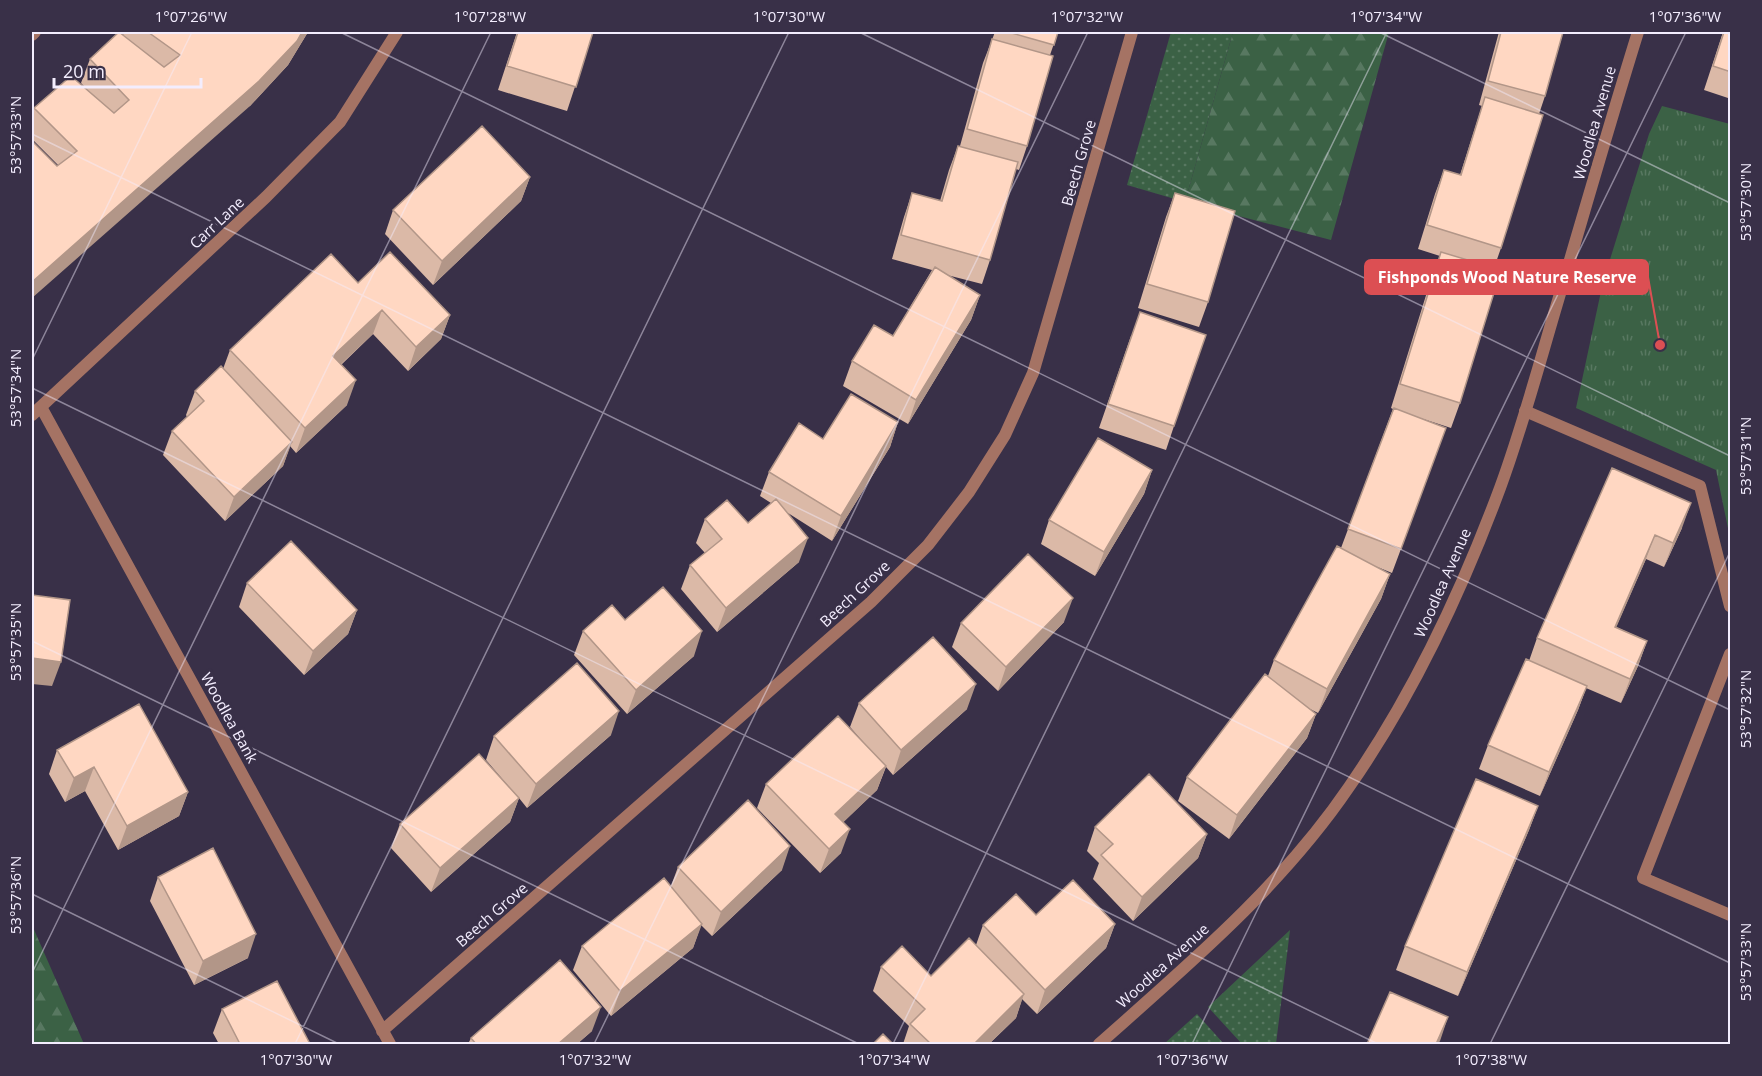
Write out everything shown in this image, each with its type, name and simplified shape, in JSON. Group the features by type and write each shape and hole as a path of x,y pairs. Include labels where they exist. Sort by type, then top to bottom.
{"street":[{"path":"32,35 35,32"},
{"name":"Carr Lane","path":"36,411 266,197 340,122 397,32"},
{"name":"Beech Grove","path":"382,1031 871,602 928,545 969,492 1005,435 1033,373 1132,32"},
{"name":"Woodlea Avenue","path":"1099,1044 1248,909 1274,881 1348,788 1421,669 1460,587 1500,487 1525,411 1638,32"},
{"name":"Woodlea Bank","path":"36,411 390,1044"},
{"path":"1525,411 1701,486 1731,606"},
{"path":"1731,654 1643,878 1731,915"}],"green space":[{"path":"1171,32 1233,32 1185,202 1127,185"},
{"path":"1233,32 1389,32 1331,240 1185,202"},
{"path":"1662,106 1730,124 1730,538 1716,470 1576,408 1603,282 1649,134"},
{"path":"32,925 84,1044 32,1044"},
{"path":"1290,930 1276,1044 1242,1044 1208,1007"},
{"path":"1197,1014 1224,1044 1164,1044"}],"building":[{"path":"119,32 164,67 180,55 148,32 302,32 297,41 259,81 32,282 32,141 57,166 77,151 34,108 71,76 114,113 129,100 90,59"},
{"path":"518,32 593,32 576,87 507,66"},
{"path":"1008,32 1058,32 1054,45"},
{"path":"1501,32 1563,32 1545,96 1488,81"},
{"path":"1724,32 1731,32 1731,72 1713,66"},
{"path":"992,39 1053,56 1027,146 967,129"},
{"path":"1485,97 1543,115 1501,248 1427,225 1444,170 1461,175"},
{"path":"482,126 530,177 442,261 393,210"},
{"path":"958,146 1018,162 990,260 901,235 912,193 942,201"},
{"path":"1175,193 1235,211 1208,302 1147,284"},
{"path":"390,252 450,315 416,347 382,310 333,356 356,380 305,428 230,350 331,254 358,283"},
{"path":"1441,252 1501,270 1460,403 1400,384"},
{"path":"935,267 980,295 916,400 852,361 874,325 893,336"},
{"path":"1140,312 1206,335 1174,426 1108,404"},
{"path":"221,366 292,442 234,497 172,431 204,401 195,391"},
{"path":"851,394 898,422 841,516 769,472 799,423 823,439"},
{"path":"1394,408 1446,428 1401,549 1348,529"},
{"path":"1098,438 1152,470 1104,552 1049,520"},
{"path":"1612,468 1691,503 1673,543 1655,535 1615,627 1647,641 1630,679 1537,638"},
{"path":"776,499 808,538 726,608 690,565 722,539 705,519 727,500 748,523"},
{"path":"291,541 357,610 313,651 247,583"},
{"path":"1337,546 1390,574 1327,689 1274,660"},
{"path":"1028,554 1073,598 1006,667 961,623"},
{"path":"663,587 702,631 636,690 583,631 612,605 625,620"},
{"path":"32,595 70,600 61,662 32,658"},
{"path":"933,637 976,684 901,750 859,703"},
{"path":"1526,659 1587,686 1549,772 1488,745"},
{"path":"577,663 619,711 536,784 494,736"},
{"path":"1265,674 1316,714 1237,815 1187,777"},
{"path":"139,704 188,792 127,826 94,767 74,778 57,750"},
{"path":"838,716 886,766 835,814 850,829 829,849 766,784"},
{"path":"479,754 519,798 440,868 400,824"},
{"path":"1149,774 1207,834 1142,897 1101,855 1113,844 1095,827"},
{"path":"1476,779 1538,806 1467,972 1405,946"},
{"path":"748,800 790,846 721,912 678,867"},
{"path":"213,848 256,934 203,961 158,877"},
{"path":"664,878 702,924 620,991 582,946"},
{"path":"1073,880 1115,924 1045,990 983,925 1016,894 1036,915"},
{"path":"969,938 1024,994 974,1044 931,1044 910,1024 925,1009 881,967 902,946 931,976"},
{"path":"560,960 601,1007 558,1044 476,1044 471,1038"},
{"path":"277,981 310,1044 240,1044 222,1009"},
{"path":"1390,992 1448,1017 1436,1044 1367,1044"},
{"path":"883,1034 893,1044 873,1044"}],"place":[{"name":"Fishponds Wood Nature Reserve","path":"1660,345"}]}
